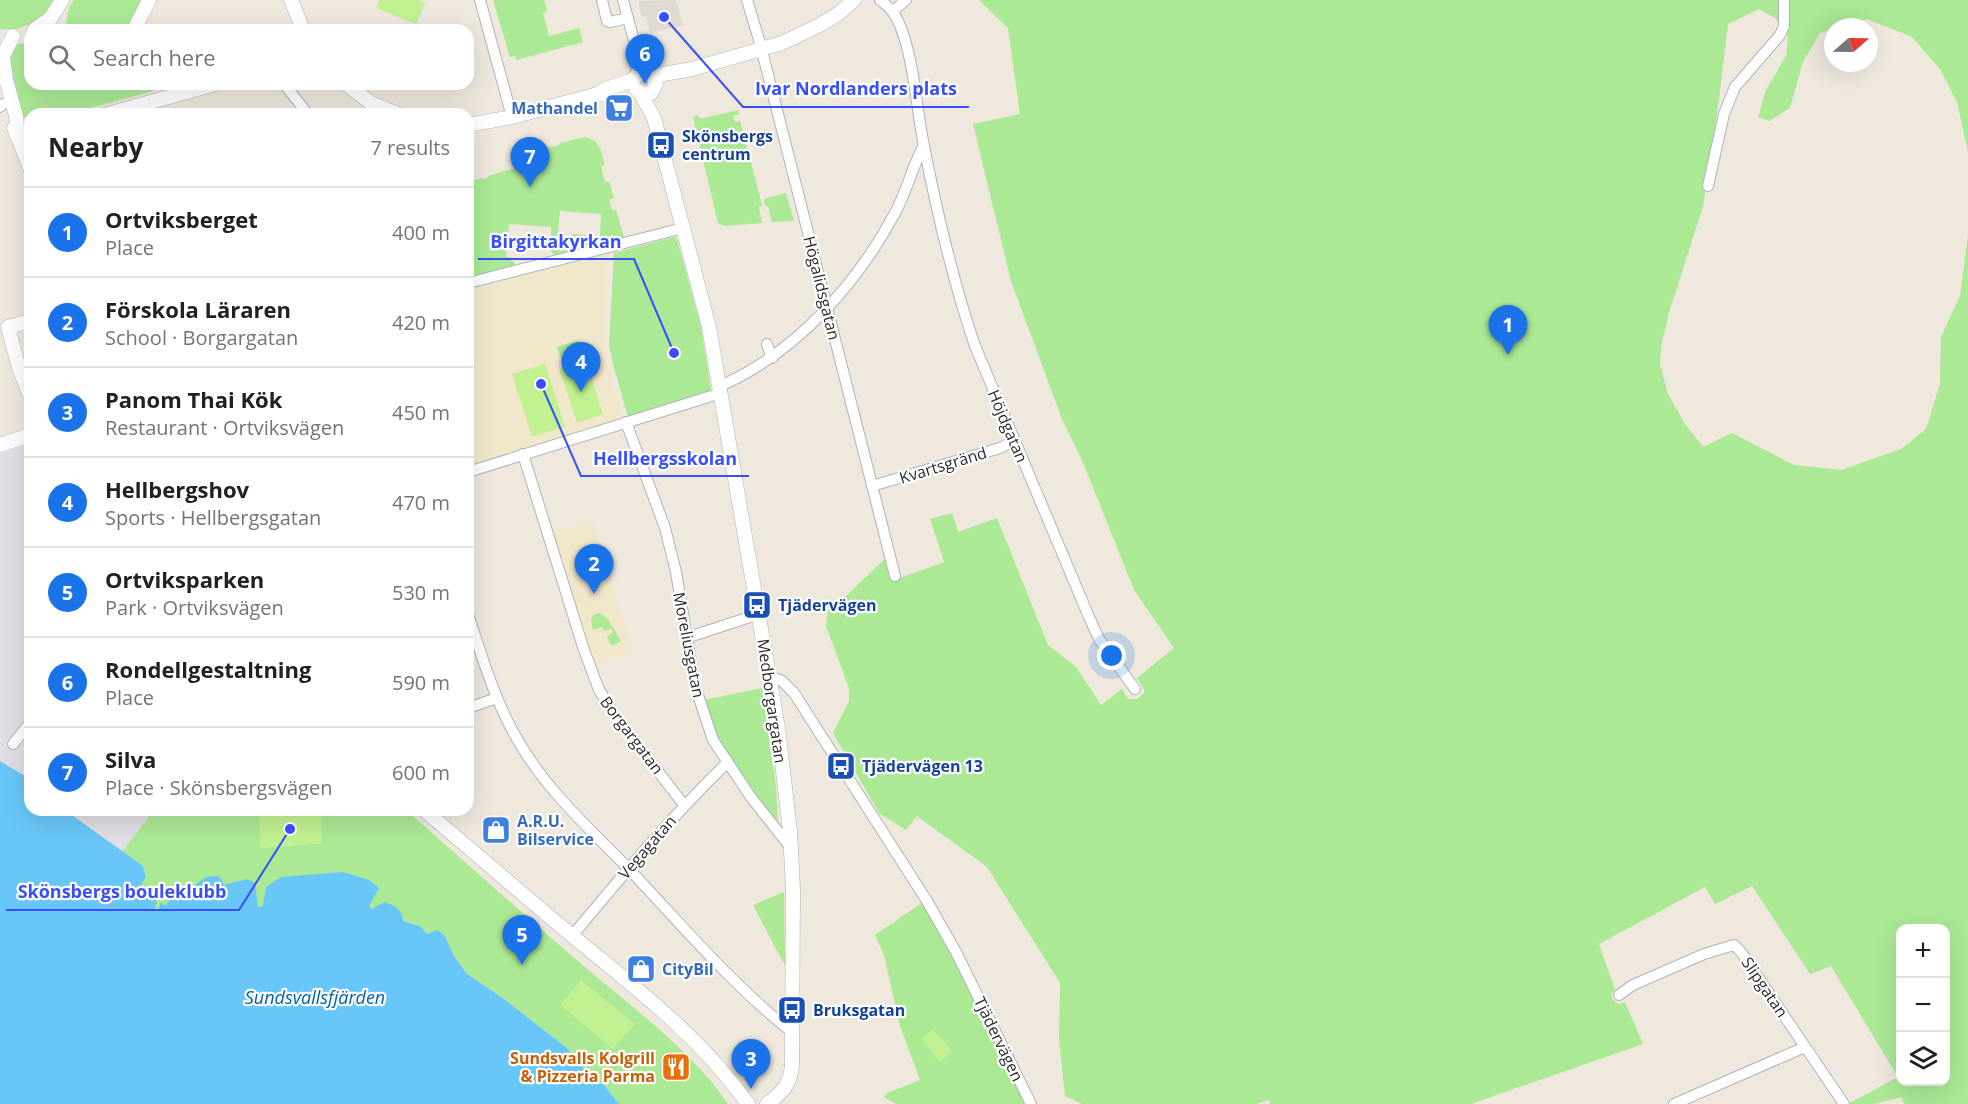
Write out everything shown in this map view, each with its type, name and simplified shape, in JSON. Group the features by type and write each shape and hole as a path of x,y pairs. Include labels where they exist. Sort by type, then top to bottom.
{"street":[{"path":"51,24 62,0"},
{"path":"137,24 149,0"},
{"path":"291,0 301,24"},
{"path":"480,0 512,117"},
{"path":"602,0 607,21 628,18"},
{"name":"Medborgargatan","path":"622,0 709,327 778,728 791,848 794,947 792,1064 790,1080 783,1091 766,1104"},
{"name":"Högalidsgatan","path":"747,0 762,49 895,576"},
{"path":"474,124 512,117 598,94 606,89 645,83 762,49 792,39 820,25 854,0"},
{"path":"880,0 894,10 906,0"},
{"path":"1708,186 1724,114 1735,87 1780,35 1784,26 1784,0"},
{"name":"Höjdgatan","path":"894,10 904,35 924,145 960,302 975,346 1099,639 1135,689"},
{"path":"24,34 6,36 3,56 6,80 24,135"},
{"path":"0,90 2,105 24,135"},
{"path":"129,108 194,90"},
{"path":"289,90 303,108"},
{"path":"354,90 371,103 383,108"},
{"path":"474,470 721,390 772,358 827,309 868,258 896,211 916,159 924,145"},
{"path":"474,281 683,228"},
{"path":"24,323 4,328 24,380"},
{"path":"766,344 772,358"},
{"name":"Moreliusgatan","path":"626,422 665,528 676,572 695,686 713,740 727,763 791,848"},
{"path":"0,445 24,437"},
{"name":"Kvartsgränd","path":"872,486 1000,448 1014,441"},
{"name":"Borgargatan","path":"523,454 583,647 599,690 616,717 684,805"},
{"path":"686,638 759,614"},
{"path":"474,631 497,698 516,737 541,775 573,812 697,942 748,993 792,1032"},
{"name":"Tjädervägen","path":"770,676 782,681 794,693 927,901 956,952 1031,1104"},
{"path":"474,706 497,698"},
{"path":"14,744 24,731"},
{"name":"Vegagatan","path":"572,936 684,805 727,763"},
{"path":"431,816 603,960 696,1042 748,1104"},
{"name":"Slipgatan","path":"1619,995 1633,985 1704,954 1734,945 1844,1104"},
{"path":"1674,1104 1805,1047"}],"shaded area":[{"path":"676,0 683,25 650,33 646,17 642,17 638,1"},
{"path":"607,254 603,348 623,420 474,465 474,288"},
{"path":"24,446 24,775 0,761 0,454"},
{"path":"592,519 634,651 594,665 553,532"},
{"path":"74,816 149,816 122,852"}],"green space":[{"path":"0,0 54,0 32,23 24,24 17,29 0,29"},
{"path":"74,0 142,0 130,24 66,24 69,8"},
{"path":"379,0 418,0 425,3 416,24 376,8"},
{"path":"493,0 544,0 547,11 543,13 549,36 579,28 583,42 516,60 515,56 510,57"},
{"path":"979,0 1968,0 1968,152 1957,102 1940,69 1912,37 1878,23 1878,18 1824,18 1824,32 1820,33 1803,62 1790,108 1769,121 1758,117 1766,90 1786,56 1788,37 1775,18 1759,9 1728,24 1703,207 1669,312 1661,347 1660,364 1668,394 1685,424 1703,447 1732,433 1794,465 1841,470 1901,449 1926,429 1940,384 1941,337 1960,296 1968,235 1968,1104 1904,1104 1902,1097 1874,1104 1848,1104 1896,1078 1896,1086 1950,1086 1950,924 1896,924 1896,1074 1831,966 1810,974 1752,886 1715,904 1705,887 1599,944 1615,990 1611,994 1613,1000 1618,1004 1625,1002 1643,1044 1471,1104 1270,1104 1269,1100 1256,1104 1082,1104 1065,1096 1059,1040 1060,983 987,867 917,816 906,830 879,813 833,733 849,701 849,688 826,626 828,609 843,599 886,558 892,581 944,562 930,519 952,513 958,532 997,518 1048,645 1076,667 1101,705 1122,689 1128,699 1137,699 1144,693 1144,689 1137,678 1174,648 1134,590 1082,460 1062,419 1011,281 973,124 1020,114 1008,28"},
{"path":"24,44 24,90 153,91 90,108 24,108 24,116 16,102 9,62 12,49"},
{"path":"738,110 739,114 733,116 735,122 740,121 762,205 759,207 762,223 725,226 718,223 693,117 698,115 700,119"},
{"path":"584,137 597,143 605,165 601,166 605,182 609,181 614,198 609,200 612,210 616,210 624,237 576,249 572,246 573,234 600,236 601,214 560,211 557,242 568,251 555,255 551,252 551,227 509,224 506,257 510,257 516,265 474,276 474,180 529,164 528,152 557,146"},
{"path":"786,193 794,221 772,222 764,199"},
{"path":"674,237 677,239 701,327 711,390 628,417 609,346 614,253"},
{"path":"579,340 584,357 563,364 557,347"},
{"path":"586,361 603,414 577,423 559,369"},
{"path":"545,364 565,427 532,437 512,374"},
{"path":"599,613 607,618 621,641 612,646 607,637 613,632 611,629 605,631 601,627 593,630 591,620 593,615"},
{"path":"762,688 776,786 778,824 746,783 717,737 704,700"},
{"path":"149,816 259,816 261,848 322,843 320,816 413,816 680,1048 728,1104 619,1104 604,1085 591,1080 567,1048 504,999 467,974 454,956 445,936 427,934 420,926 403,921 384,902 373,909 369,906 258,907 247,879 224,886 206,877 179,896 170,899 165,907 161,902 157,911 132,898 146,877 143,866 122,852"},
{"path":"259,816 320,816 322,843 260,848"},
{"path":"784,892 785,966 753,905"},
{"path":"923,902 993,1034 1027,1104 896,1104 884,1097 887,1093 920,1080 900,1026 884,955 875,935"},
{"path":"581,980 635,1024 613,1049 560,1005"},
{"path":"933,1029 952,1051 940,1062 921,1039"}],"water":[{"name":"Sundsvallsfjärden","path":"0,761 24,775 24,816 73,816 143,866 146,877 133,897 151,891 158,898 154,910 157,911 161,902 165,906 170,899 179,896 206,877 219,876 224,885 247,879 255,883 258,907 263,906 266,887 281,877 343,872 369,880 379,888 369,906 372,909 384,902 388,903 395,906 403,921 420,926 427,934 437,930 445,936 454,956 467,974 504,999 567,1048 591,1080 604,1085 619,1104 0,1104"}],"place":[{"name":"Ivar Nordlanders plats","path":"664,17"},
{"name":"Rondellgestaltning","path":"645,84"},
{"name":"Mathandel","path":"619,108"},
{"name":"Skönsbergs centrum","path":"661,145"},
{"name":"Silva","path":"530,187"},
{"name":"Birgittakyrkan","path":"674,353"},
{"name":"Ortviksberget","path":"1508,355"},
{"name":"Hellbergsskolan","path":"541,384"},
{"name":"Hellbergshov","path":"581,392"},
{"name":"Förskola Läraren","path":"594,594"},
{"name":"Tjädervägen","path":"757,605"},
{"name":"Tjädervägen 13","path":"841,766"},
{"name":"Skönsbergs bouleklubb","path":"290,829"},
{"name":"A.R.U. Bilservice","path":"496,830"},
{"name":"Ortviksparken","path":"522,965"},
{"name":"CityBil","path":"641,969"},
{"name":"Bruksgatan","path":"792,1010"},
{"name":"Sundsvalls Kolgrill & Pizzeria Parma","path":"676,1067"},
{"name":"Panom Thai Kök","path":"751,1089"}]}
